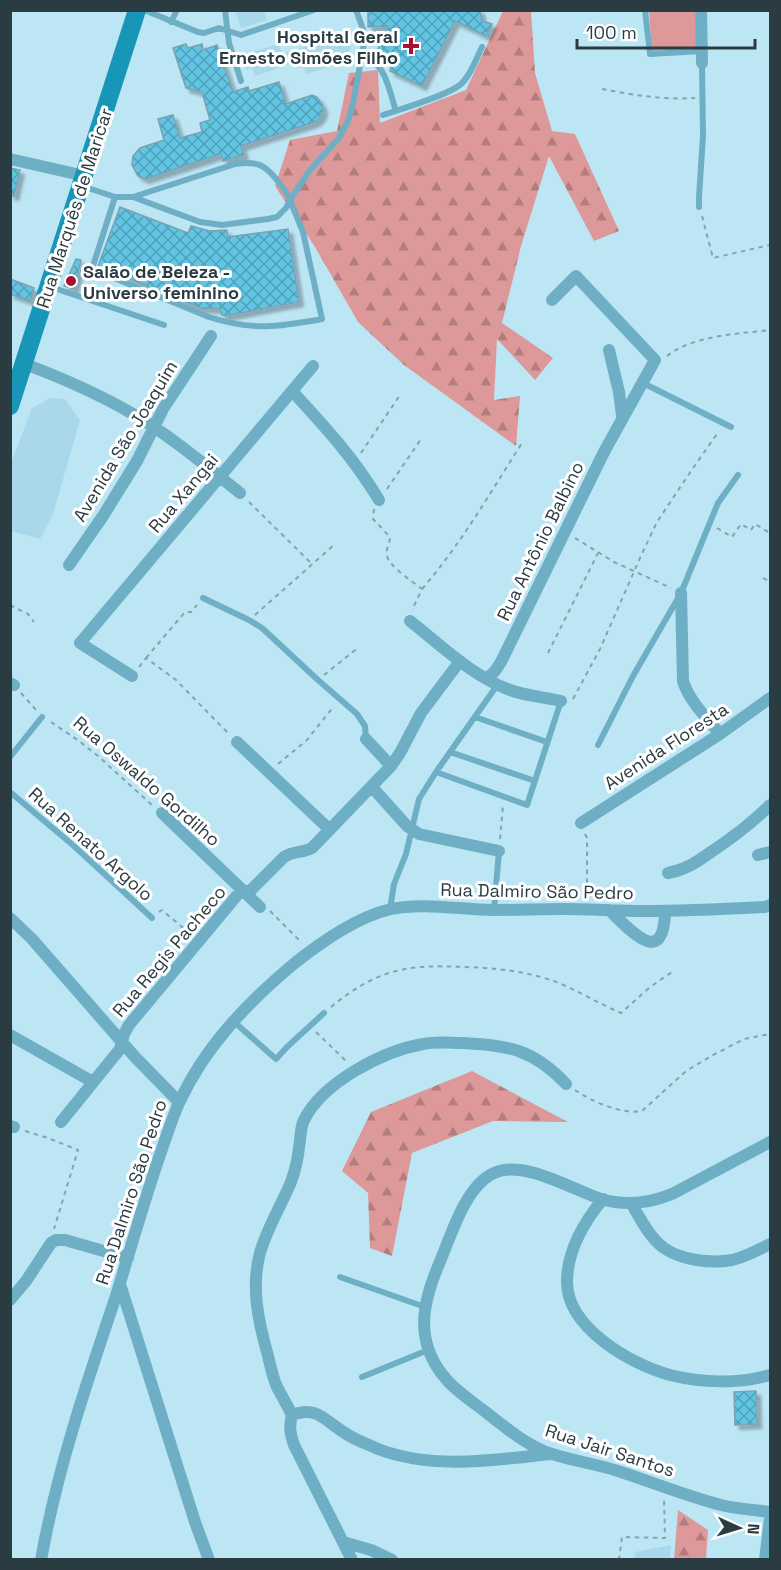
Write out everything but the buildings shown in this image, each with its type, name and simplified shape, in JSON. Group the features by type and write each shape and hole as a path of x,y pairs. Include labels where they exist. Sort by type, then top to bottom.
{"main road":[{"name":"Rua Marquês de Maricar","path":"10,406 137,10"}],"street":[{"path":"701,10 702,57"},
{"path":"10,159 83,181"},
{"path":"552,300 576,276 655,360"},
{"name":"Avenida São Joaquim","path":"69,565 137,461 153,426 211,336"},
{"path":"609,350 619,392 622,417"},
{"name":"Rua Antônio Balbino","path":"492,681 495,670 622,417 655,360"},
{"path":"25,364 72,382 133,414 153,426 240,493"},
{"name":"Rua Xangai","path":"132,676 80,643 313,366"},
{"path":"292,392 338,441 379,500"},
{"path":"681,593 683,681 687,692 720,734"},
{"path":"410,621 460,661 492,681 522,693 561,701"},
{"name":"Rua Regis Pacheco","path":"61,1122 120,1049 129,1025 239,893 250,890 284,857 312,848 391,766 402,751 421,713 460,661"},
{"name":"Avenida Floresta","path":"581,823 720,734 771,698"},
{"path":"366,739 391,766"},
{"path":"237,742 330,830"},
{"path":"372,787 411,830 419,834 499,851"},
{"path":"668,873 694,864 752,824 771,805"},
{"name":"Rua Oswaldo Gordilho","path":"162,813 260,907"},
{"name":"Rua Dalmiro São Pedro","path":"41,1560 65,1452 120,1284 145,1197 179,1102 196,1071 233,1021 283,974 310,951 359,921 390,909 410,906 494,910 665,911 755,908 771,905"},
{"path":"609,910 633,934 649,942 657,941 662,936 665,927 665,911"},
{"path":"10,918 32,939 135,1057 179,1102"},
{"path":"10,1035 93,1082"},
{"path":"352,1560 294,1445 290,1434 292,1415 277,1385 258,1318 256,1275 260,1253 297,1164 305,1118 334,1085 355,1070 399,1050 425,1043 497,1045 525,1053 537,1058 566,1084"},
{"name":"Rua Jair Santos","path":"771,1142 665,1197 646,1203 603,1199 536,1173 509,1169 496,1172 483,1179 465,1203 432,1282 424,1320 429,1350 445,1378 512,1433 551,1454 614,1470 722,1505 771,1512"},
{"path":"603,1199 582,1228 574,1246 568,1274 570,1297 585,1325 616,1350 670,1375 716,1381 771,1376"},
{"path":"631,1203 654,1238 664,1248 678,1255 714,1261 731,1260 771,1244"},
{"path":"10,1300 26,1281 51,1243 56,1240 64,1240 128,1258"},
{"path":"120,1284 209,1560"},
{"path":"292,1415 305,1411 317,1413 345,1434 399,1456 439,1462 500,1460 551,1454"},
{"path":"765,1560 771,1518"},
{"path":"344,1542 371,1550 392,1560"}],"lane":[{"path":"144,10 198,32 204,33 219,28 241,35 314,10"},
{"path":"171,22 177,10"},
{"path":"225,10 229,43 241,81"},
{"path":"133,197 200,222 222,225 268,219 282,213 306,175 333,146 344,130 352,104 364,44 363,29 356,10"},
{"path":"645,10 650,54 702,57 703,136 699,207"},
{"path":"383,115 450,91 461,84 482,47"},
{"path":"362,57 378,65 396,111"},
{"path":"83,181 115,197 133,197 236,164 251,162 260,164 268,169 288,195 303,232 322,319 262,327 226,323 92,269 115,197"},
{"path":"50,287 164,325"},
{"path":"642,382 728,425"},
{"path":"598,745 633,676 681,593 718,503 738,475"},
{"path":"203,598 261,628 362,720 366,739"},
{"path":"390,909 394,884 406,854 419,799 475,717 492,681"},
{"path":"436,772 527,805 561,701"},
{"path":"10,757 42,717"},
{"path":"475,717 547,742"},
{"path":"450,752 535,780"},
{"name":"Rua Renato Argolo","path":"10,792 74,846 152,918"},
{"path":"494,910 499,851"},
{"path":"233,1021 276,1059 324,1012"},
{"path":"340,1277 425,1307"},
{"path":"362,1377 429,1350"}],"path":[{"path":"602,89 640,96 702,98"},
{"path":"699,207 713,258 771,245"},
{"path":"771,218 771,231"},
{"path":"655,360 666,357 682,346 719,336 771,330"},
{"path":"354,463 400,395"},
{"path":"561,701 572,700 600,649 657,522 691,471 728,425"},
{"path":"421,439 379,500 373,515 374,521 390,537 386,553 388,559 422,588"},
{"path":"410,621 415,601 422,588 461,539 522,443"},
{"path":"240,493 313,565"},
{"path":"709,524 732,537 741,524 751,530 755,524 771,533"},
{"path":"565,532 634,572 681,593"},
{"path":"249,620 334,545"},
{"path":"548,653 598,553"},
{"path":"762,578 771,582"},
{"path":"132,676 185,612 191,612 203,598"},
{"path":"10,605 28,614 34,622"},
{"path":"318,681 359,647"},
{"path":"146,658 176,680 237,742"},
{"name":"Rua Oswaldo Gordilho","path":"12,684 42,717 79,741 162,813"},
{"path":"269,772 307,740 340,699"},
{"path":"499,851 504,797"},
{"path":"581,823 587,838 586,909"},
{"path":"260,907 263,904 310,951"},
{"path":"152,918 162,910 198,941"},
{"path":"324,1012 367,982 410,968 430,966 495,968 534,975 558,983 621,1013 650,987 672,972"},
{"path":"309,1026 355,1070"},
{"path":"566,1084 607,1106 627,1112 642,1112 686,1071 744,1039 771,1034"},
{"path":"12,1127 78,1150 51,1243"},
{"path":"620,1560 622,1538 665,1538 664,1486"}],"shaded area":[{"path":"235,11 264,11 267,20 241,28"},
{"path":"325,30 328,39 340,35 346,36 349,40 351,46 343,56 345,62 306,74 304,68 297,67 293,63 255,76 252,68 246,70 241,56 278,44 282,54 311,45 308,36"},
{"path":"51,398 65,399 80,420 53,514 40,539 11,531 11,463 32,408"},
{"path":"671,1545 670,1559 635,1559 635,1552"}],"green space":[{"path":"503,11 531,11 535,73 552,131 575,134 619,231 594,241 549,156 521,246 502,323 553,358 535,380 497,339 494,400 520,396 516,446 404,365 358,322 315,247 275,186 290,140 337,131 349,73 378,70 380,123 466,90"},
{"path":"649,11 695,11 699,48 652,51"},
{"path":"472,1071 568,1122 493,1121 412,1153 392,1256 370,1248 368,1193 342,1171 371,1112"},
{"path":"678,1510 708,1530 706,1559 674,1559"}],"place":[{"name":"Hospital Geral Ernesto Simões Filho","path":"411,46"},
{"name":"Salão de Beleza - Universo feminino","path":"71,281"}]}
